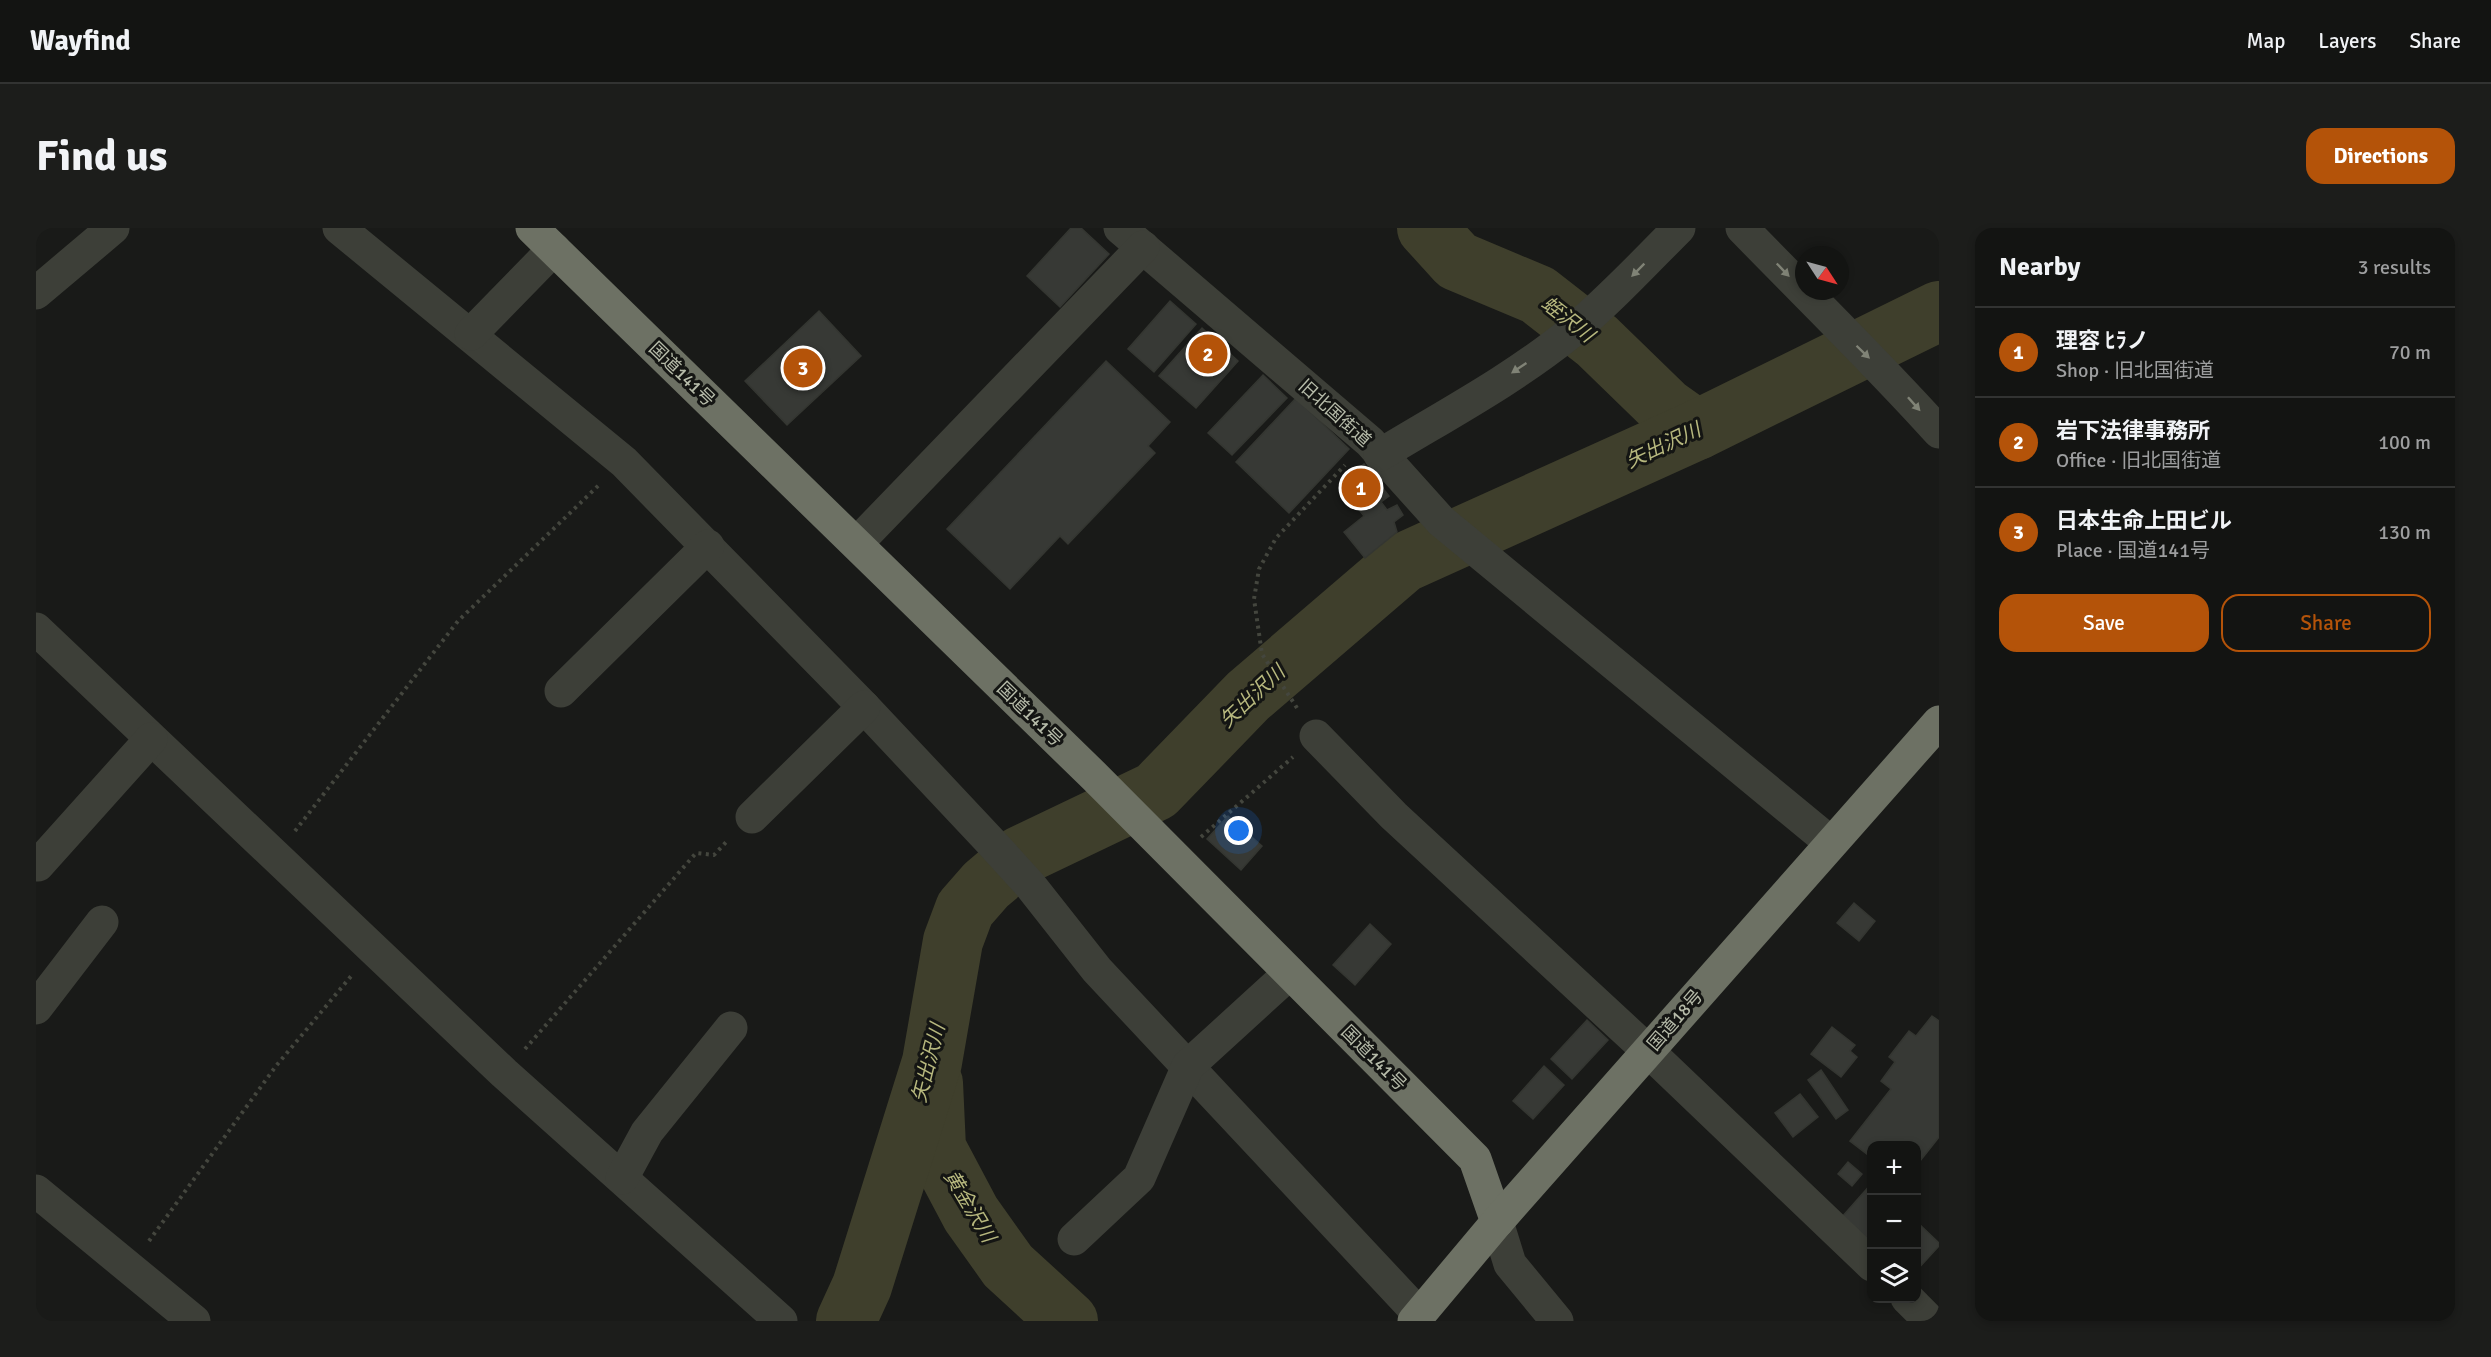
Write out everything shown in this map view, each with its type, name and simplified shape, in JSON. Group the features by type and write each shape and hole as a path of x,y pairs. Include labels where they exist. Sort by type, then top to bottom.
{"highway":[{"name":"国道141号","path":"543,239 1095,777 1475,1159 1497,1222"},
{"name":"国道18号","path":"1417,1318 1497,1222 1830,842 1939,722"}],"street":[{"path":"36,293 113,228"},
{"path":"339,228 471,334 624,462 708,546 989,840 1030,885 1097,970 1188,1066 1417,1318"},
{"name":"旧北国街道","path":"1132,237 1375,448 1479,396 1578,326 1679,228"},
{"path":"1742,228 1836,326 1890,377 1939,432"},
{"path":"857,543 1132,237"},
{"path":"471,334 543,239"},
{"path":"1375,448 1441,521 1830,842"},
{"path":"561,691 708,546"},
{"path":"37,632 276,855 504,1073 781,1321"},
{"path":"752,817 864,707"},
{"path":"1316,736 1394,816 1648,1051 1867,1260"},
{"path":"36,863 38,865 151,739"},
{"path":"36,1008 102,922"},
{"path":"1074,1239 1139,1178 1188,1066 1290,973"},
{"path":"622,1178 647,1132 730,1028"},
{"path":"40,1202 194,1321"},
{"path":"1497,1222 1510,1264 1557,1321"},
{"path":"1911,1303 1930,1321"}],"path":[{"path":"1295,706 1262,654 1254,599 1259,569 1276,538 1307,503 1375,448"},
{"path":"276,855 458,621 624,462"},
{"path":"1175,858 1316,736"},
{"path":"504,1073 696,854 714,855 752,817"},
{"path":"129,1269 276,1066 373,949"}],"building":[{"path":"1071,228 1081,228 1109,254 1060,307 1027,276"},
{"path":"1170,301 1196,324 1154,372 1128,349"},
{"path":"819,311 861,356 787,425 745,381"},
{"path":"1202,328 1238,361 1196,408 1159,376"},
{"path":"1106,361 1170,422 1148,446 1155,453 1068,544 1060,536 1010,589 947,529"},
{"path":"1263,375 1287,398 1232,455 1208,433"},
{"path":"1296,398 1349,449 1289,513 1236,462"},
{"path":"1364,464 1389,496 1381,502 1387,510 1397,505 1403,515 1394,522 1397,532 1365,558 1344,532 1364,516 1339,484"},
{"path":"1228,816 1262,846 1241,870 1207,839"},
{"path":"1854,903 1875,921 1859,941 1837,923"},
{"path":"1370,924 1391,944 1355,985 1333,965"},
{"path":"1932,1016 1939,1021 1939,1137 1921,1160 1921,1141 1867,1141 1867,1154 1850,1141 1891,1089 1881,1081 1895,1062 1889,1057 1909,1031 1916,1036"},
{"path":"1587,1020 1608,1040 1572,1079 1551,1059"},
{"path":"1832,1027 1855,1045 1850,1051 1857,1057 1841,1077 1811,1054"},
{"path":"1544,1066 1564,1085 1533,1119 1513,1101"},
{"path":"1821,1070 1848,1110 1836,1119 1808,1080"},
{"path":"1800,1094 1818,1117 1793,1137 1775,1113"},
{"path":"1848,1162 1862,1174 1852,1186 1838,1174"},
{"path":"1867,1189 1867,1239 1842,1217"},
{"path":"1921,1226 1939,1243 1939,1246 1921,1266"}],"waterway":[{"name":"蛭沢川","path":"1427,228 1457,261 1538,295 1597,341 1666,408 1697,430"},
{"name":"矢出沢川","path":"846,1321 862,1286 932,1062 953,941 965,909 986,885 1020,856 1156,791 1248,696 1403,563 1697,430 1939,311"},
{"name":"黄金沢川","path":"933,1083 936,1148 971,1214 1008,1266 1068,1321"}],"place":[{"name":"岩下法律事務所","path":"1208,354"},
{"name":"日本生命上田ビル","path":"803,368"},
{"name":"理容 ﾋﾗノ","path":"1361,488"}]}
